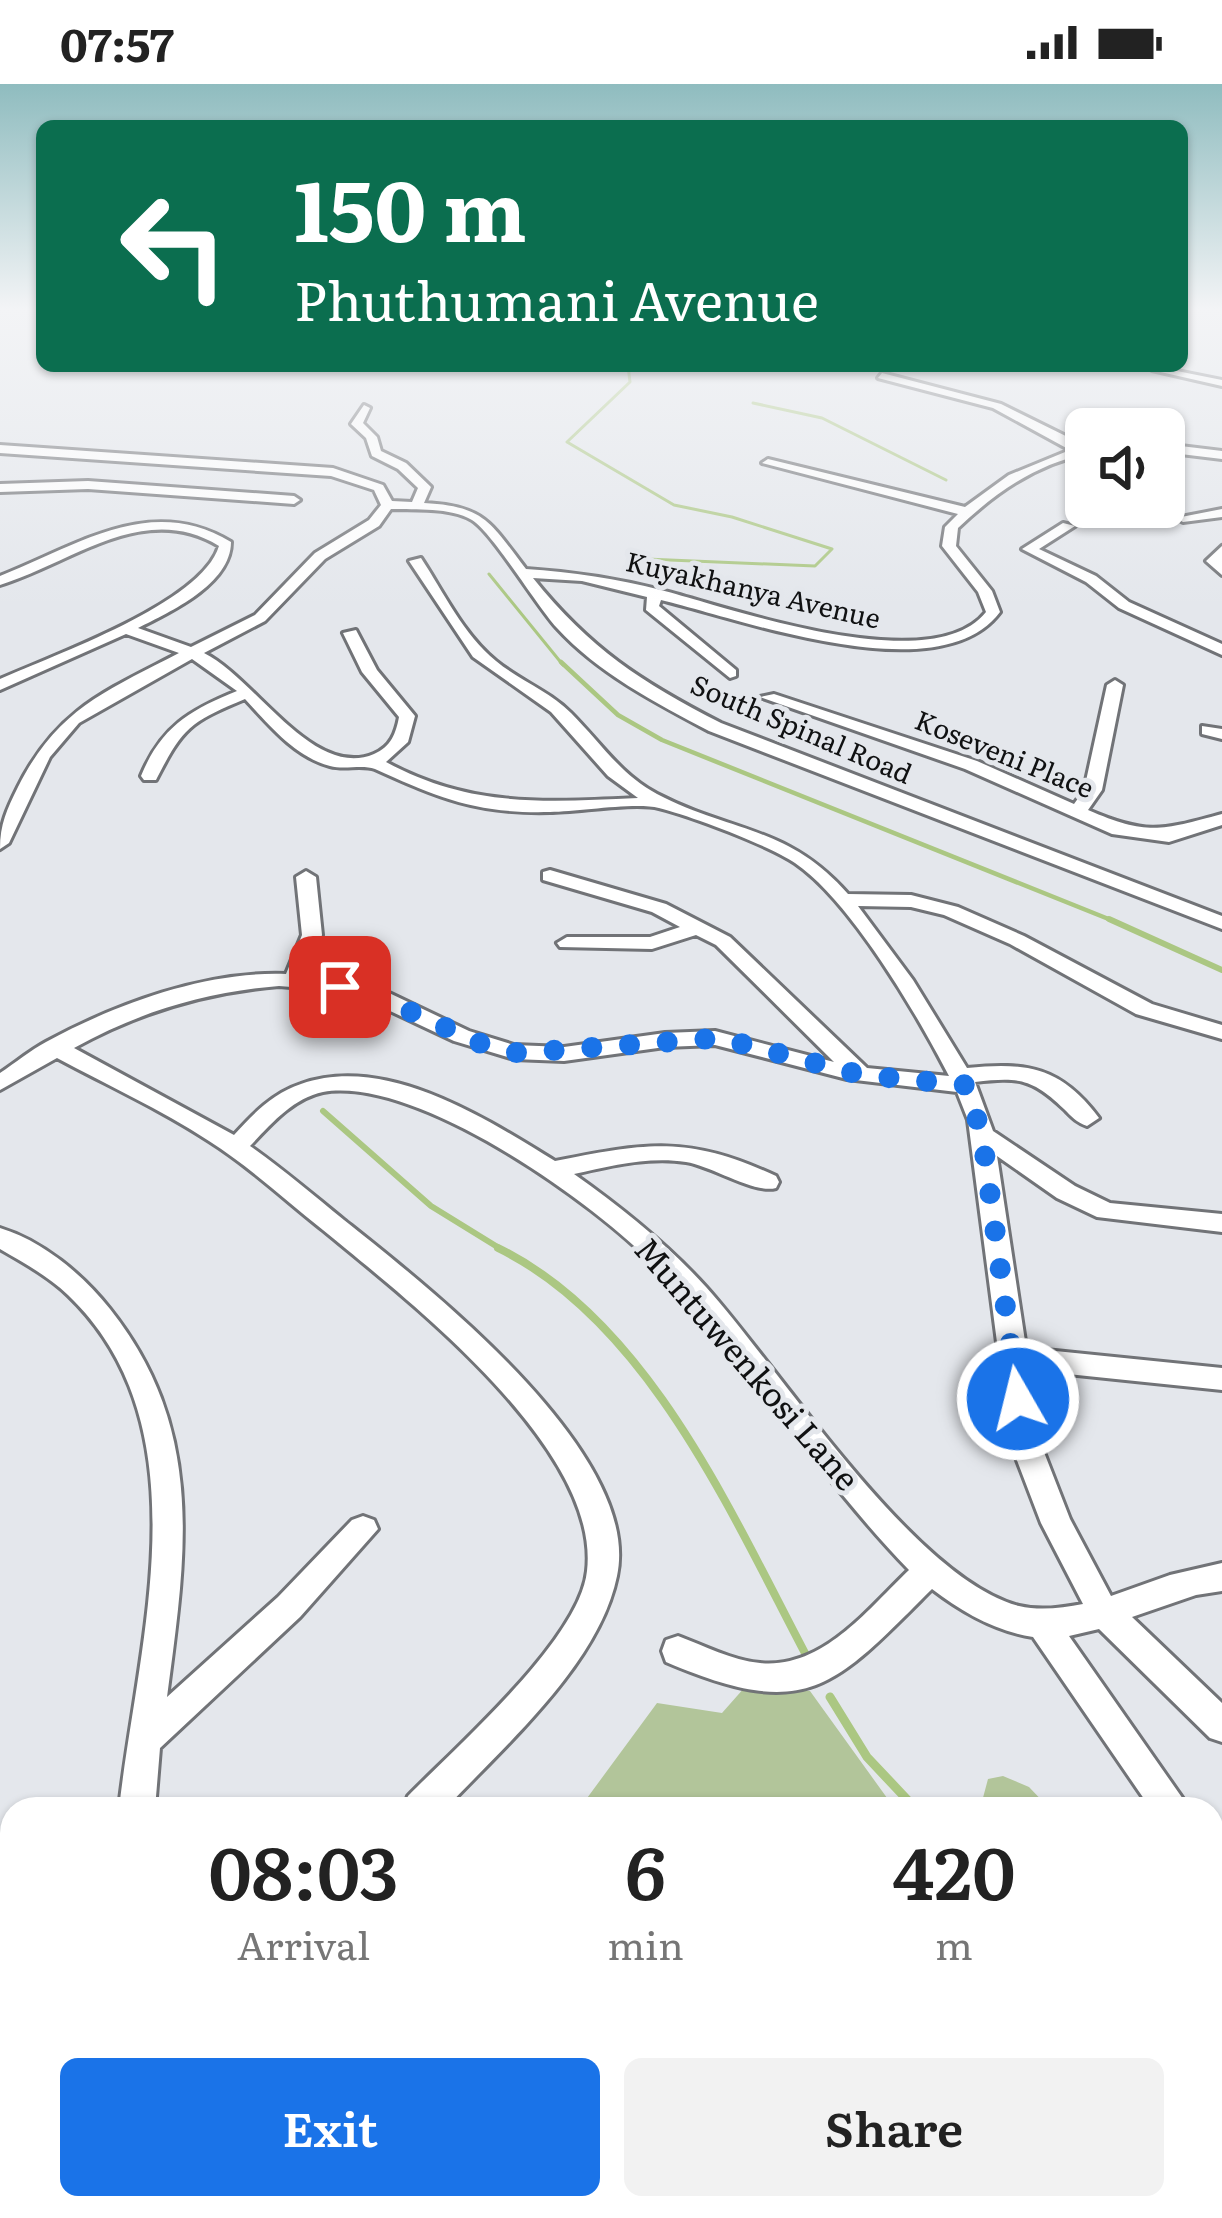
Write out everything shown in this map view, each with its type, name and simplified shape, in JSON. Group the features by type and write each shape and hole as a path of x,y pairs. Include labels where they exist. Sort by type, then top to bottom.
{"street":[{"path":"364,408 357,424 371,437 376,453 395,461 425,487 416,505"},
{"path":"1000,408 1065,441"},
{"path":"0,449 351,476 379,488 387,505 382,516 320,556 260,619 106,697 55,736 0,843"},
{"path":"1185,450 1222,454"},
{"path":"768,463 968,512 1043,460 1065,454"},
{"path":"149,489 183,460"},
{"path":"0,488 76,484 294,500"},
{"name":"South Spinal Road","path":"387,505 466,512 493,533 521,573 595,655 715,727 1222,923"},
{"path":"1185,517 1218,505"},
{"name":"Kuyakhanya Avenue","path":"521,573 582,578 656,593 856,643 899,646 947,640 980,628 993,612 992,602 949,546 952,527 968,512"},
{"path":"358,532 435,515 465,519 493,533"},
{"path":"0,581 117,531 178,527 211,533 226,544 220,562 180,598 0,685"},
{"path":"1066,528 1029,549 1095,582 1118,602 1222,650"},
{"path":"1222,550 1213,562 1222,571"},
{"path":"416,561 475,649 564,715 628,784 660,802 795,855 818,870 845,900 963,1081 982,1135 1025,1442 1040,1485 1103,1611 1222,1726"},
{"path":"656,593 651,607 730,673"},
{"path":"125,628 226,673 296,741 323,758 349,764 372,761 394,748 406,729 407,716 370,672 350,633"},
{"path":"0,669 20,674"},
{"path":"1077,814 1093,790 1115,685"},
{"path":"150,776 161,744 180,723 245,693"},
{"name":"Koseveni Place","path":"768,698 971,765 1119,830 1153,836 1185,833 1222,819"},
{"path":"372,761 423,790 470,805 660,802"},
{"path":"550,876 638,901 699,927 738,953 861,1075"},
{"path":"293,983 312,935 306,877"},
{"path":"845,900 911,902 952,911 1017,940 1144,1009 1222,1032"},
{"path":"567,943 652,943 699,927"},
{"path":"0,1082 105,1019 170,997 238,984 293,983 376,996 468,1038 518,1053 720,1038 861,1075 963,1081 1033,1071 1045,1076 1087,1118"},
{"path":"55,1047 236,1147 489,1357 575,1471 600,1529 603,1570 590,1610 573,1639 432,1797"},
{"name":"Muntuwenkosi Lane","path":"236,1147 266,1114 296,1094 341,1082 367,1083 418,1097 457,1114 547,1171 664,1258 931,1569 986,1609 1042,1624 1103,1611 1189,1580 1222,1577"},
{"path":"982,1135 1066,1192 1106,1210 1222,1223"},
{"path":"547,1171 673,1150 728,1162 767,1182"},
{"path":"0,1237 80,1290 116,1335 154,1404 167,1451 171,1534 137,1797"},
{"path":"1012,1357 1222,1379"},
{"path":"141,1742 243,1651 363,1529"},
{"path":"678,1651 728,1672 783,1681 823,1669 931,1569"},
{"path":"1042,1624 1164,1797"}],"green space":[{"path":"745,1687 810,1691 886,1797 588,1797 657,1703 722,1713"},
{"path":"1003,1776 1029,1787 1039,1797 983,1797 988,1779"}],"waterway":[{"path":"603,408 567,442 674,505 732,517 832,549 815,566 646,559"},
{"path":"774,408 822,418 946,480"},
{"path":"489,574 563,665"},
{"path":"561,662 618,715 662,740 1113,921"},
{"path":"1109,919 1113,921"},
{"path":"1113,921 1222,970"},
{"path":"323,1111 431,1206 504,1251"},
{"path":"498,1248 551,1281 599,1323 642,1372 716,1484 806,1655"},
{"path":"830,1697 867,1757 905,1797"}],"route":[{"path":"340,987 376,996 482,1044 518,1053 720,1038 861,1075 966,1085 982,1135 1018,1399"}]}
